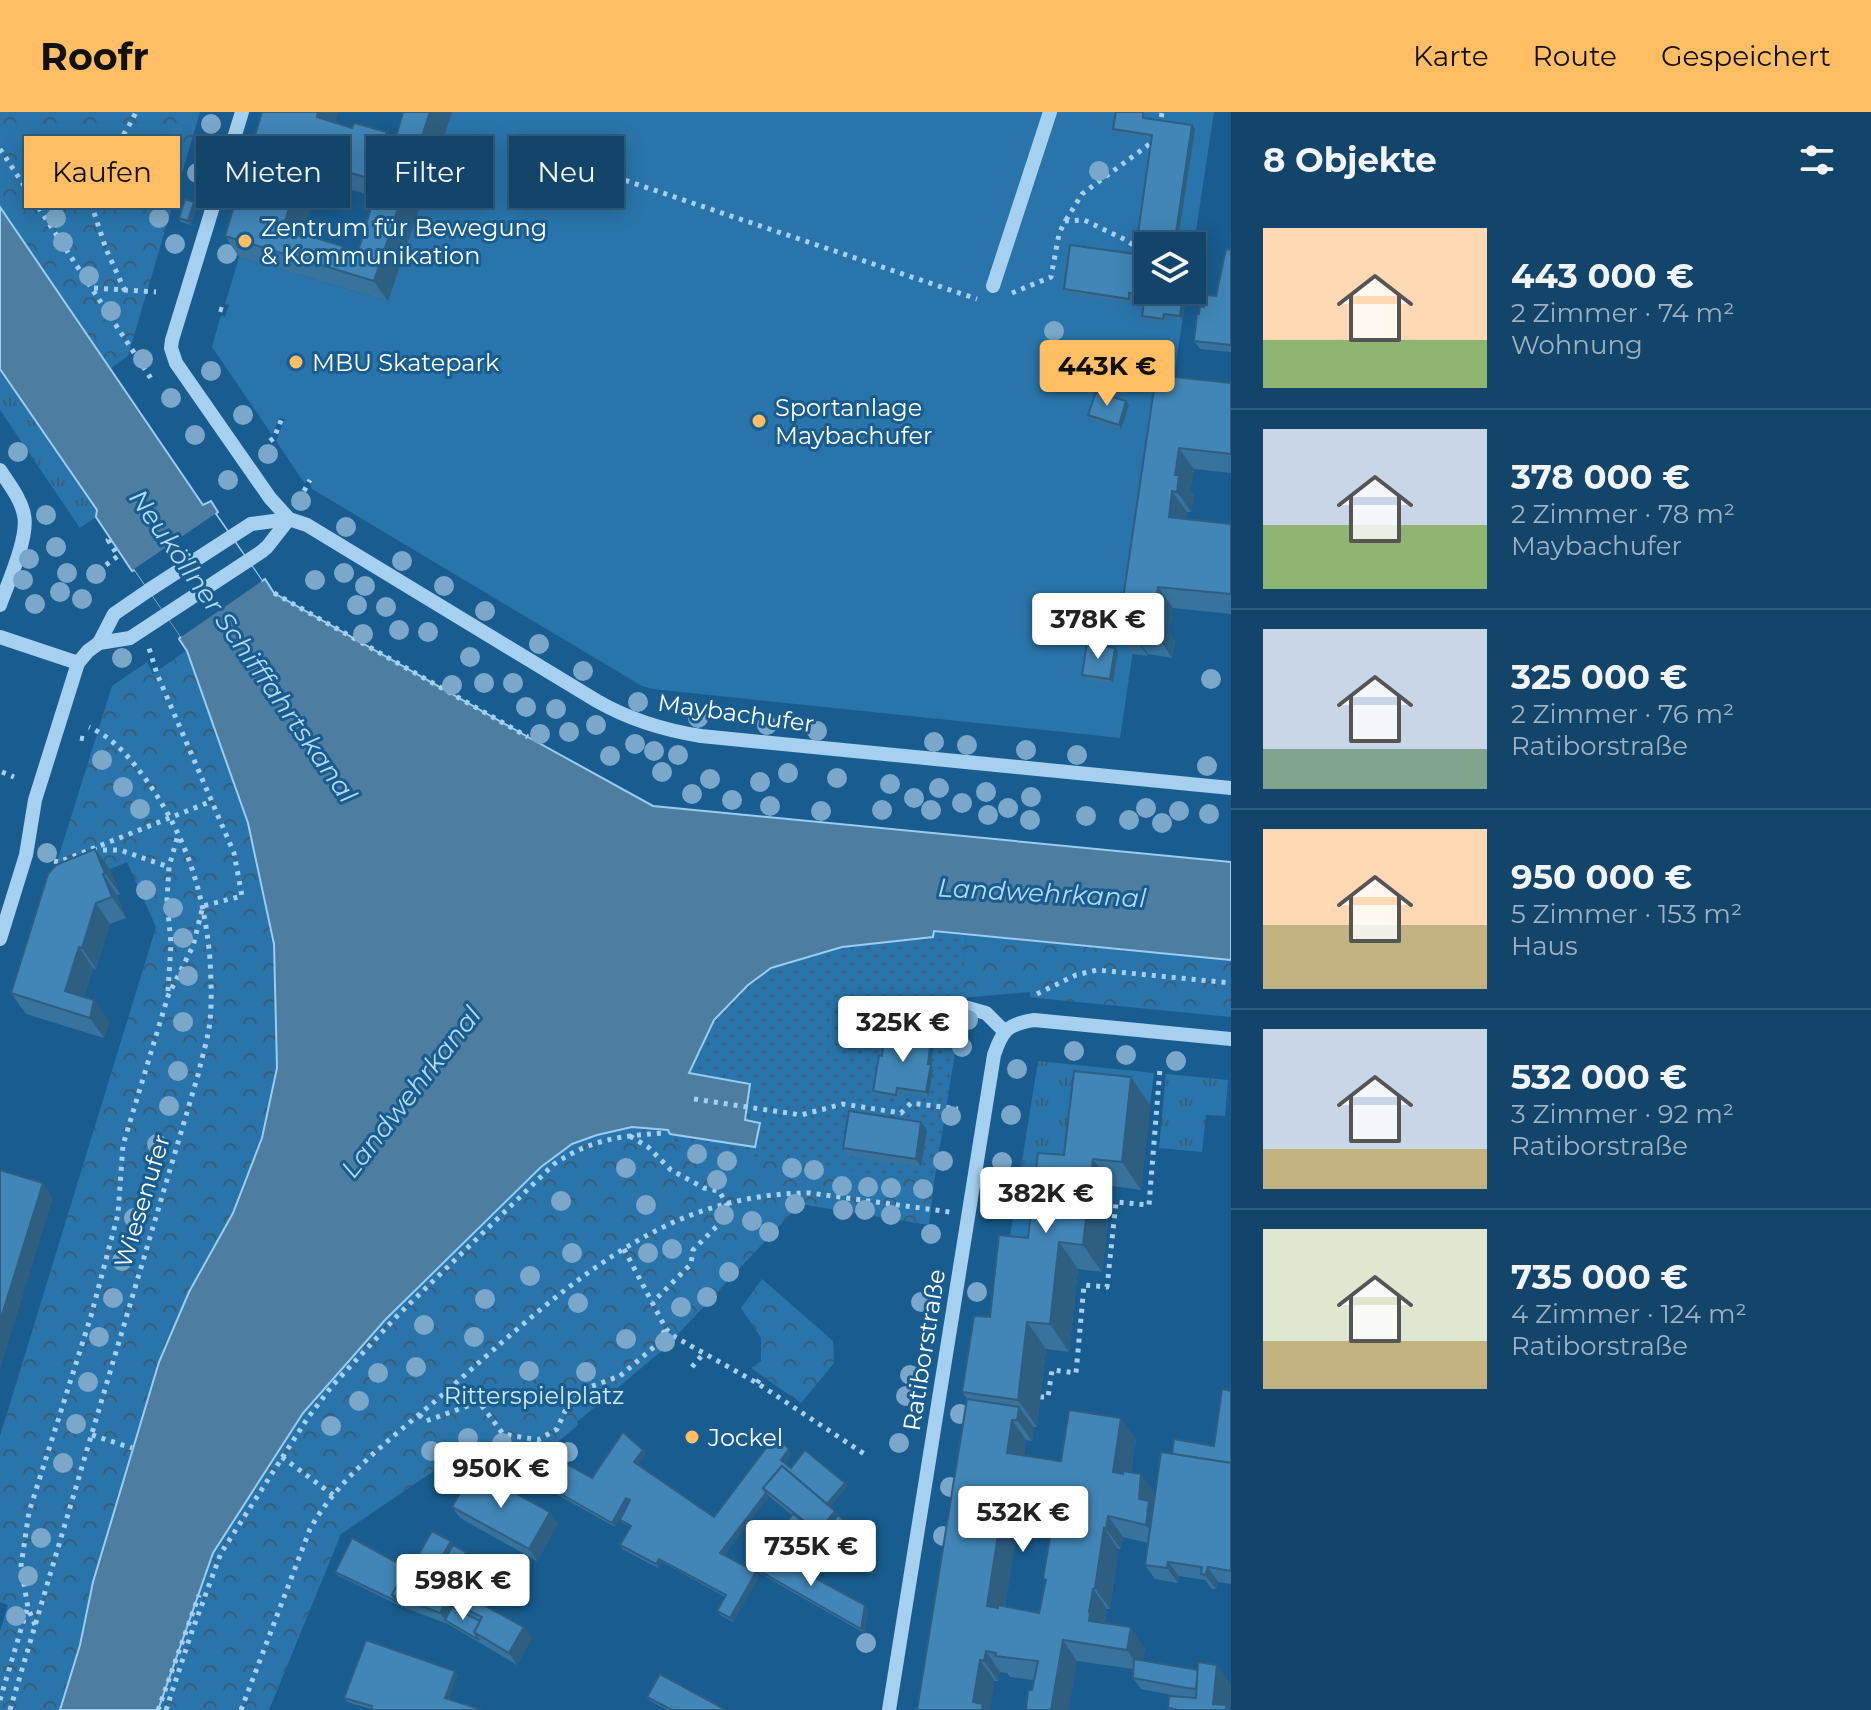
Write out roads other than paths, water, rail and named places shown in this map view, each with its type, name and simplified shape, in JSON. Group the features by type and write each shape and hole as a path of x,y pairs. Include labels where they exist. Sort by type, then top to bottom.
{"street":[{"name":"Maybachufer","path":"242,112 171,348 176,363 270,498 289,519 307,525 597,701 656,728 701,736 1231,788"},
{"path":"997,292 1050,112"},
{"path":"0,605 25,531 25,515 1,472"},
{"path":"0,939 26,855 35,800 78,663 99,643 114,614 149,590 251,524 289,519"},
{"path":"99,643 130,638 267,547 289,519"},
{"path":"0,637 78,663"},
{"path":"961,1006 986,1013 1004,1031 1018,1023 1034,1020 1231,1039"},
{"name":"Ratiborstraße","path":"889,1710 994,1055 1004,1031"}],"water":[{"path":"0,207 203,505 211,501 218,512 216,514 262,581 265,579 274,593 653,806 1231,862 1231,960 934,931 933,937 842,947 771,968 748,985 714,1020 689,1073 750,1084 745,1120 760,1123 755,1147 670,1134 668,1130 632,1127 572,1144 541,1167 385,1320 303,1413 213,1553 158,1710 60,1710 80,1645 93,1582 159,1362 189,1292 233,1213 262,1138 277,1068 274,944 248,823 187,651 179,639 181,636 135,570 132,571 96,517 97,510 0,369"}],"place":[{"name":"Zentrum für Bewegung & Kommunikation","path":"245,241"},
{"name":"MBU Skatepark","path":"296,362"},
{"name":"Sportanlage Maybachufer","path":"759,421"},
{"name":"Jockel","path":"692,1437"}],"water label":[{"name":"Neuköllner Schifffahrtskanal","path":"243,646"},
{"name":"Landwehrkanal","path":"1042,893"},
{"name":"Landwehrkanal","path":"411,1092"}],"park label":[{"name":"Ritterspielplatz","path":"534,1395"}]}
